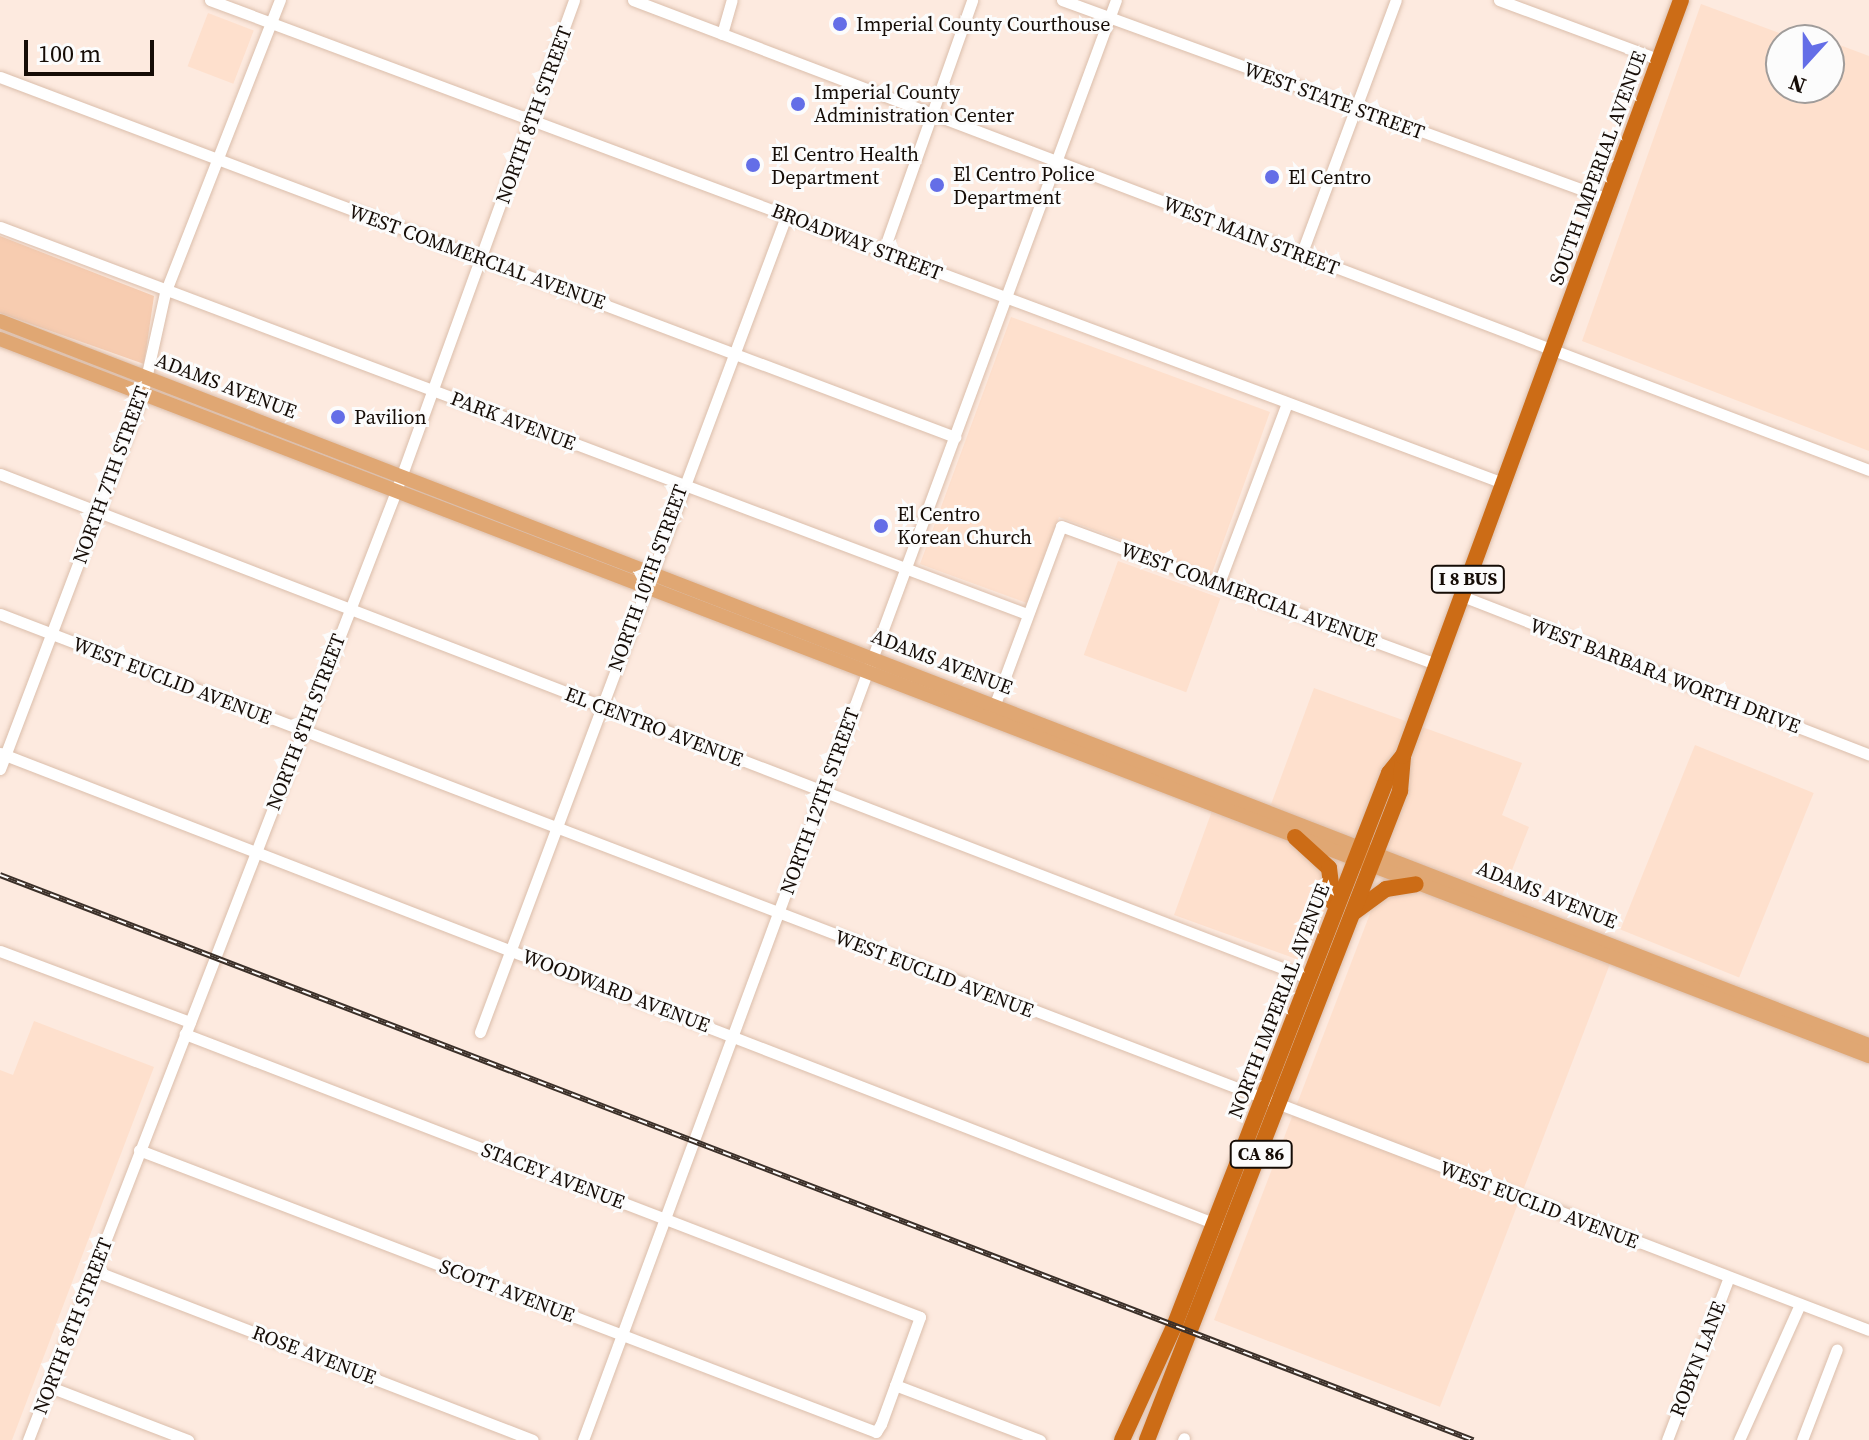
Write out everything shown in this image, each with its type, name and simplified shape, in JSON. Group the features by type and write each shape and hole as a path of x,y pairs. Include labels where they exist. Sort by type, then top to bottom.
{"highway":[{"name":"SOUTH IMPERIAL AVENUE","path":"1552,350 1681,0"},
{"name":"NORTH IMPERIAL AVENUE","path":"1147,1440 1352,914 1363,863 1361,843 1403,756 1552,350"},
{"name":"NORTH IMPERIAL AVENUE","path":"1122,1440 1214,1223 1322,942 1363,863 1378,849 1406,771 1403,756"},
{"name":"CA 86","path":"1295,837 1333,879 1322,942"},
{"path":"1352,914 1386,889 1416,884"}],"main road":[{"name":"ADAMS AVENUE","path":"0,321 1378,849 1590,933 1603,947"},
{"name":"ADAMS AVENUE","path":"0,339 1416,884 1512,920 1603,947 1864,1049"},
{"path":"1512,920 1590,933"}],"street":[{"name":"BROADWAY STREET","path":"210,0 1503,483"},
{"name":"NORTH 7TH STREET","path":"0,769 2,754 52,634 143,392 165,293 280,0"},
{"name":"NORTH 8TH STREET","path":"28,1440 396,491 533,121 574,0"},
{"name":"WEST MAIN STREET","path":"633,0 1869,470"},
{"path":"722,34 732,0"},
{"path":"883,252 972,0"},
{"name":"WEST STATE STREET","path":"1062,0 1356,110 1608,199"},
{"name":"NORTH 12TH STREET","path":"583,1440 669,1220 780,915 821,792 1116,0"},
{"path":"1301,255 1396,0"},
{"path":"1499,0 1660,60"},
{"name":"WEST COMMERCIAL AVENUE","path":"0,77 955,437"},
{"name":"NORTH 10TH STREET","path":"480,1032 682,486 786,216"},
{"name":"PARK AVENUE","path":"0,227 165,293 433,390 1027,614"},
{"path":"1219,583 1287,403"},
{"name":"EL CENTRO AVENUE","path":"0,474 1308,978"},
{"name":"WEST COMMERCIAL AVENUE","path":"1027,614 1061,526 1437,664"},
{"name":"WEST BARBARA WORTH DRIVE","path":"1462,596 1869,755"},
{"name":"WEST EUCLID AVENUE","path":"0,614 1279,1107 1869,1330"},
{"path":"989,720 1027,614"},
{"name":"WOODWARD AVENUE","path":"2,754 1231,1230"},
{"name":"STACEY AVENUE","path":"0,951 669,1220 920,1317 895,1385"},
{"name":"SCOTT AVENUE","path":"139,1150 876,1432 895,1385"},
{"name":"ROSE AVENUE","path":"95,1271 533,1440"},
{"name":"ROBYN LANE","path":"1667,1440 1729,1277"},
{"path":"1739,1440 1800,1304"},
{"path":"1802,1440 1837,1349"},
{"path":"895,1385 1040,1440"},
{"path":"50,1387 188,1440"}],"shaded area":[{"path":"1701,4 1765,28 1765,104 1845,104 1845,47 1869,56 1869,451 1582,341"},
{"path":"208,13 254,31 233,84 188,66"},
{"path":"0,236 154,296 144,364 0,313"},
{"path":"1011,317 1270,412 1212,573 1059,517 1027,603 920,564"},
{"path":"1118,561 1220,598 1186,692 1084,655"},
{"path":"1314,688 1522,763 1502,815 1529,827 1501,898 1362,843 1313,965 1174,915 1220,789 1270,807"},
{"path":"1695,745 1814,793 1739,977 1620,930"},
{"path":"1386,872 1612,959 1440,1407 1214,1320"},
{"path":"34,1021 154,1067 12,1440 0,1440 0,1070 13,1075"}],"railway":[{"path":"0,875 1473,1440"}],"place":[{"name":"Imperial County Courthouse","path":"840,24"},
{"name":"Imperial County Administration Center","path":"798,104"},
{"name":"El Centro Health Department","path":"753,165"},
{"name":"El Centro","path":"1272,177"},
{"name":"El Centro Police Department","path":"937,185"},
{"name":"Pavilion","path":"338,417"},
{"name":"El Centro Korean Church","path":"881,526"}]}
